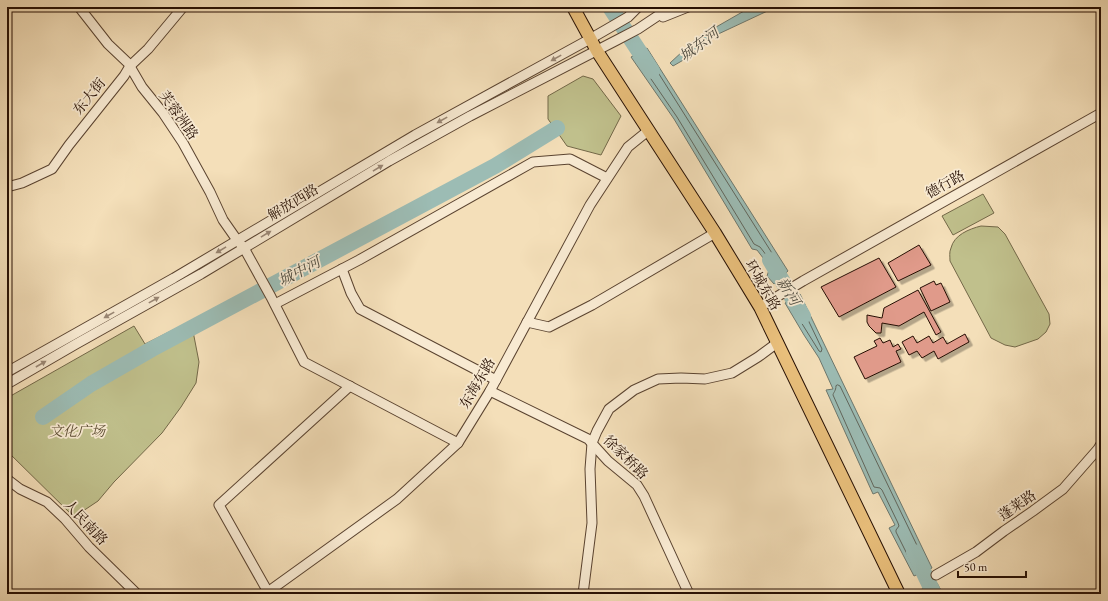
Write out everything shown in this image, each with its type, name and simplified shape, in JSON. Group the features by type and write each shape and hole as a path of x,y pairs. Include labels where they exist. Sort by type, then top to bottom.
{"main road":[{"name":"环城东路","path":"572,7 597,51 716,233 760,307 895,593"}],"street":[{"name":"芙蓉洲路","path":"79,7 108,44 128,62 142,87 184,143 210,192 222,220 244,248 304,362 458,443"},
{"name":"东大街","path":"7,186 22,183 52,169 73,139 124,76 130,66 148,49 183,7"},
{"path":"7,372 174,278 415,135 590,39 628,17 638,7"},
{"path":"641,27 671,7"},
{"path":"641,27 688,7"},
{"name":"解放西路","path":"7,384 201,274 389,161 470,116 641,27"},
{"name":"德行路","path":"760,307 803,281 1101,113"},
{"name":"东海东路","path":"266,593 397,499 458,443 490,391 590,205 628,147 649,130"},
{"path":"273,301 342,269 533,162 570,159 608,178"},
{"path":"527,322 549,326 592,305 716,233"},
{"path":"342,269 351,293 360,309 496,380"},
{"path":"583,594 592,523 590,469 592,443 609,409 634,390 658,379 705,379 732,373 777,343"},
{"path":"266,593 219,505 350,386"},
{"name":"徐家桥路","path":"490,391 588,439 608,461 637,485 644,496 689,594"},
{"name":"蓬莱路","path":"936,575 976,552 1063,489 1101,444"},
{"name":"人民南路","path":"7,479 20,490 47,502 65,519 89,547 137,594"}],"green space":[{"path":"583,76 593,79 621,116 601,155 567,146 548,119 548,96"},
{"path":"983,194 994,213 953,235 942,216"},
{"path":"981,226 998,227 1005,234 1049,314 1050,324 1046,332 1038,339 1015,347 1005,345 991,338 950,261 950,250 955,240 963,233"},
{"name":"文化广场","path":"191,321 199,362 196,383 162,433 114,482 98,501 74,517 7,451 7,398 134,326 145,344"}],"water":[{"name":"城东河","path":"751,7 776,7 714,36 699,51 673,66 670,63 697,38"},
{"name":"新河","path":"647,48 788,271 774,284 767,276 770,267 757,250 752,249 674,119 631,57"},
{"name":"新河","path":"800,294 932,568 914,576 889,528 895,525 878,492 873,494 826,390 833,389 819,358 785,303"},
{"path":"937,583 943,594 922,594 920,590"}],"building":[{"path":"919,245 931,265 898,281 888,263"},
{"path":"879,258 896,287 839,317 821,287"},
{"path":"934,281 936,285 941,283 950,302 931,311 920,288"},
{"path":"918,290 941,332 936,335 924,312 899,326 882,323 881,333 876,333 869,326 867,322 867,315 882,318 884,308"},
{"path":"965,334 969,342 938,359 934,351 922,358 917,351 909,355 902,342 913,336 917,343 929,336 933,343 943,337 947,344"},
{"path":"880,338 883,343 890,340 893,347 898,344 901,349 896,351 901,362 865,379 854,357 877,346 874,341"}],"waterway":[{"name":"新河","path":"610,7 652,71"},
{"name":"城中河","path":"43,417 91,384 152,349 495,166 557,128"},
{"name":"新河","path":"770,260 803,316"},
{"name":"新河","path":"914,552 934,594"}]}
